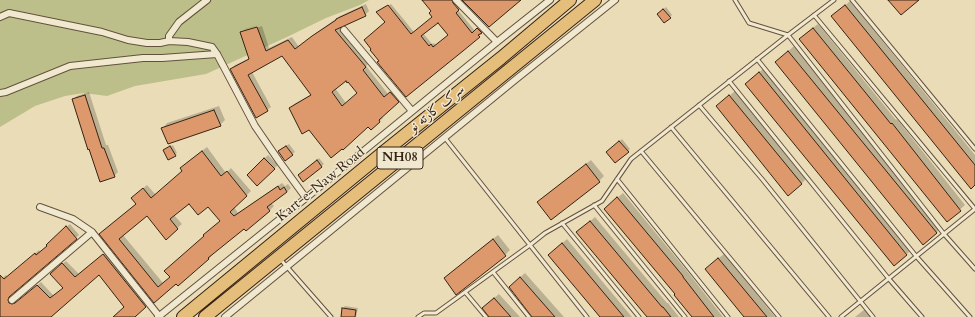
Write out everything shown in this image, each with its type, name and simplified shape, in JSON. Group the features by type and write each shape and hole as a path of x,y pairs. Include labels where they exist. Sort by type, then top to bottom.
{"highway":[{"name":"Kart-e-Naw Road","path":"183,317 570,0"},
{"name":"سرک کارته نو","path":"206,317 249,281 283,262 595,0"},
{"path":"240,271 249,281"}],"street":[{"path":"169,41 169,36 179,22 207,0"},
{"path":"456,0 497,42"},
{"path":"40,207 74,219 92,232 158,316 550,0"},
{"path":"225,317 283,262 445,138 614,0"},
{"path":"0,17 9,13 102,32 128,40 147,43 169,41 188,42 212,47 255,126 306,198"},
{"path":"344,30 412,111"},
{"path":"0,93 6,92 70,66 143,58 217,54"},
{"path":"12,300 92,232"}],"lane":[{"path":"735,0 749,23 788,35 944,234 975,269"},
{"path":"418,317 424,313 436,313 530,246 545,233 602,201 631,159 834,0"},
{"path":"852,0 975,149"},
{"path":"814,15 975,209 841,317"},
{"path":"757,59 916,256 970,317"},
{"path":"729,81 888,279 922,317"},
{"path":"699,105 762,180 872,317"},
{"path":"671,127 830,317"},
{"path":"445,138 587,317"},
{"path":"641,151 780,317"},
{"path":"617,179 728,317"},
{"path":"594,206 685,317"},
{"path":"562,224 639,317"},
{"path":"268,247 331,317"},
{"path":"493,272 529,317"},
{"path":"466,292 486,317"},
{"path":"436,313 439,317"}],"green space":[{"path":"0,0 369,0 326,18 206,74 135,86 107,96 84,93 65,96 35,106 0,127"}],"building":[{"path":"422,0 452,0 459,10 456,13 472,33 477,28 482,33 478,35 480,37 406,97 377,62 379,61 364,40 385,22 376,12 388,5 411,34 432,17 429,13 431,11","holes":["438,23 448,35 433,47 431,44 429,46 421,36"]},
{"path":"462,0 521,0 489,27"},
{"path":"888,0 919,0 901,15"},
{"path":"845,5 975,165 975,185 971,189 831,16"},
{"path":"362,7 366,16 335,30 366,67 363,70 384,97 390,92 399,102 379,120 380,122 371,130 368,127 343,150 342,149 331,158 309,130 302,134 289,108 311,95 282,56 248,75 268,111 256,118 230,69 249,59 240,32 257,27 266,51 288,40 295,49 336,19","holes":["346,81 347,83 348,82 357,93 342,106 332,92"]},
{"path":"663,9 671,18 664,23 657,14"},
{"path":"813,28 891,124 892,123 961,211 947,222 799,39"},
{"path":"788,51 937,233 923,245 775,62"},
{"path":"759,72 907,255 894,266 745,84"},
{"path":"85,95 102,148 104,148 115,177 100,182 72,99"},
{"path":"729,95 802,184 788,196 716,106"},
{"path":"214,110 221,126 168,144 161,128"},
{"path":"619,141 629,152 615,163 606,152"},
{"path":"170,146 176,156 168,160 163,150"},
{"path":"286,146 293,155 285,161 278,151"},
{"path":"202,151 221,176 227,171 247,196 230,212 234,216 278,186 280,190 284,187 287,192 267,207 270,211 246,231 244,229 208,258 209,259 178,286 176,284 154,303 99,234 136,204 131,198 143,188 151,198 182,171 180,168","holes":["189,204 198,215 208,207 220,221 164,271 170,277 158,287 119,239 147,216 166,240 178,229 170,219"]},
{"path":"264,158 275,169 257,186 247,175"},
{"path":"317,160 322,167 303,182 298,175"},
{"path":"586,164 600,182 551,220 537,202"},
{"path":"617,197 683,276 714,317 692,317 674,295 675,294 604,209"},
{"path":"590,221 671,317 647,317 576,232"},
{"path":"66,226 77,239 9,297 9,303 15,303 37,285 50,298 63,288 50,274 62,263 75,277 103,254 146,307 135,317 113,317 124,307 99,275 51,317 0,317 0,275 4,279 35,253 36,255 47,246 46,245"},
{"path":"493,239 506,256 456,295 444,278"},
{"path":"562,243 624,317 600,317 548,255"},
{"path":"718,258 767,317 744,317 705,269"},
{"path":"520,277 555,317 532,317 509,287"},
{"path":"494,298 511,317 489,317 482,308"},
{"path":"342,308 356,310 355,317 341,317"}]}
